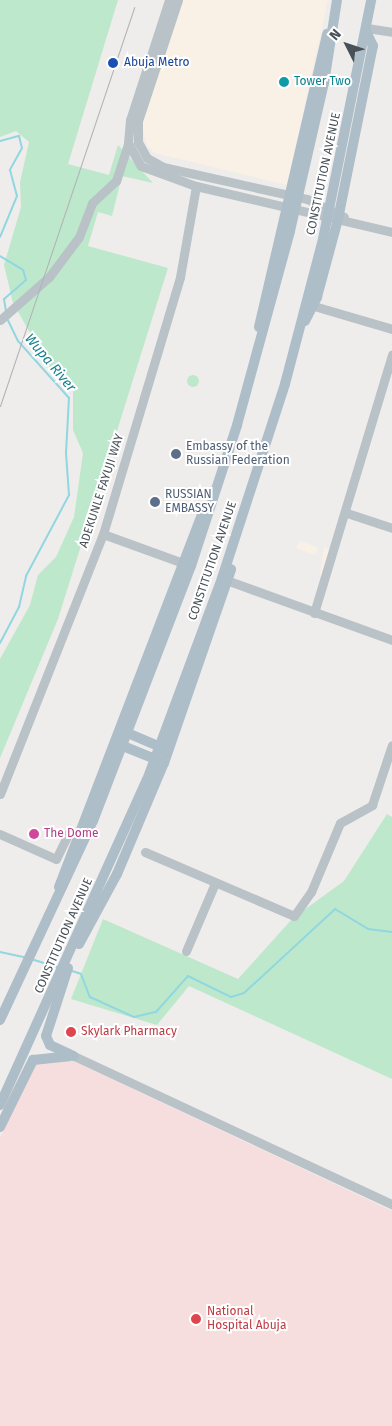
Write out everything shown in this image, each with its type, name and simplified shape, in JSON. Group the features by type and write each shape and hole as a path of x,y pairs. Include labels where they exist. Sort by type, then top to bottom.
{"main road":[{"name":"CONSTITUTION AVENUE","path":"0,1019 58,898 116,765 218,484 256,357 290,231 304,173 337,0"},
{"name":"CONSTITUTION AVENUE","path":"0,1105 49,1012 72,951 147,780 167,729 243,513 299,331 323,239 337,180 367,30 371,0"},
{"path":"256,357 261,306 289,194 320,52 335,12"},
{"path":"299,331 314,306 341,217 373,46 367,30"},
{"path":"58,898 64,867 117,744 183,563 218,484"},
{"path":"72,951 90,931 164,763 228,581 243,513"},
{"path":"122,731 168,750"},
{"path":"117,744 164,763"},
{"path":"49,1012 46,1033 48,1043 74,1056"},
{"path":"0,1127 33,1060 74,1056"}],"street":[{"path":"0,320 49,277 79,237 92,203 116,181 128,143 130,120 169,0"},
{"path":"178,0 138,122 142,150 164,167 289,194 341,217 392,232"},
{"path":"367,30 392,32"},
{"path":"128,143 149,172 285,209 341,217"},
{"name":"ADEKUNLE FAYUJI WAY","path":"0,794 103,534 180,277 196,186"},
{"path":"314,306 392,329"},
{"path":"314,613 347,513 392,355"},
{"path":"347,513 392,528"},
{"path":"103,534 183,563"},
{"path":"228,581 392,640"},
{"path":"145,852 285,915 298,913 340,823 372,805 392,745"},
{"path":"0,834 56,858 68,834"},
{"path":"186,951 215,883"},
{"path":"74,1056 392,1204"}],"shaded area":[{"path":"182,0 328,0 287,185 155,153 147,146 141,122"},
{"path":"299,541 318,547 316,555 297,549"},
{"path":"324,548 330,549 326,577 320,576"},
{"name":"National Hospital Abuja","path":"36,1061 73,1061 392,1211 392,1426 0,1426 0,1138"}],"green space":[{"path":"0,0 118,0 68,164 109,175 118,145 153,183 122,176 112,216 98,212 88,246 168,268 58,619 0,758 0,659 30,605 38,575 56,557 74,517 83,453 73,430 73,386 53,373 13,303 4,265 21,207 20,182 29,142 16,131 0,137"},
{"path":"191,375 195,375 199,381 195,387 191,387 187,383 187,379"},
{"path":"387,814 392,817 392,1079 189,986 157,1025 71,999 103,919 238,979 293,918 344,881"}],"waterway":[{"name":"Wupa River","path":"0,141 19,136 22,148 10,170 17,196 0,237"},
{"name":"Wupa River","path":"0,256 23,270 26,280 4,299 6,311"},
{"name":"Wupa River","path":"0,643 19,607 26,576 69,495 66,453 69,398 18,341 7,318"},
{"path":"72,971 81,974 90,997 134,1017 156,1012 188,976 231,997 244,993 335,909 368,929 392,932"},
{"path":"0,952 24,957"},
{"path":"31,959 58,967"}],"tram line":[{"path":"0,406 134,7"}],"place":[{"name":"Abuja Metro","path":"113,63"},
{"name":"Tower Two","path":"284,82"},
{"name":"Embassy of the Russian Federation","path":"176,454"},
{"name":"RUSSIAN EMBASSY","path":"155,502"},
{"name":"The Dome","path":"34,834"},
{"name":"Skylark Pharmacy","path":"71,1032"},
{"name":"National Hospital Abuja","path":"196,1319"}]}
